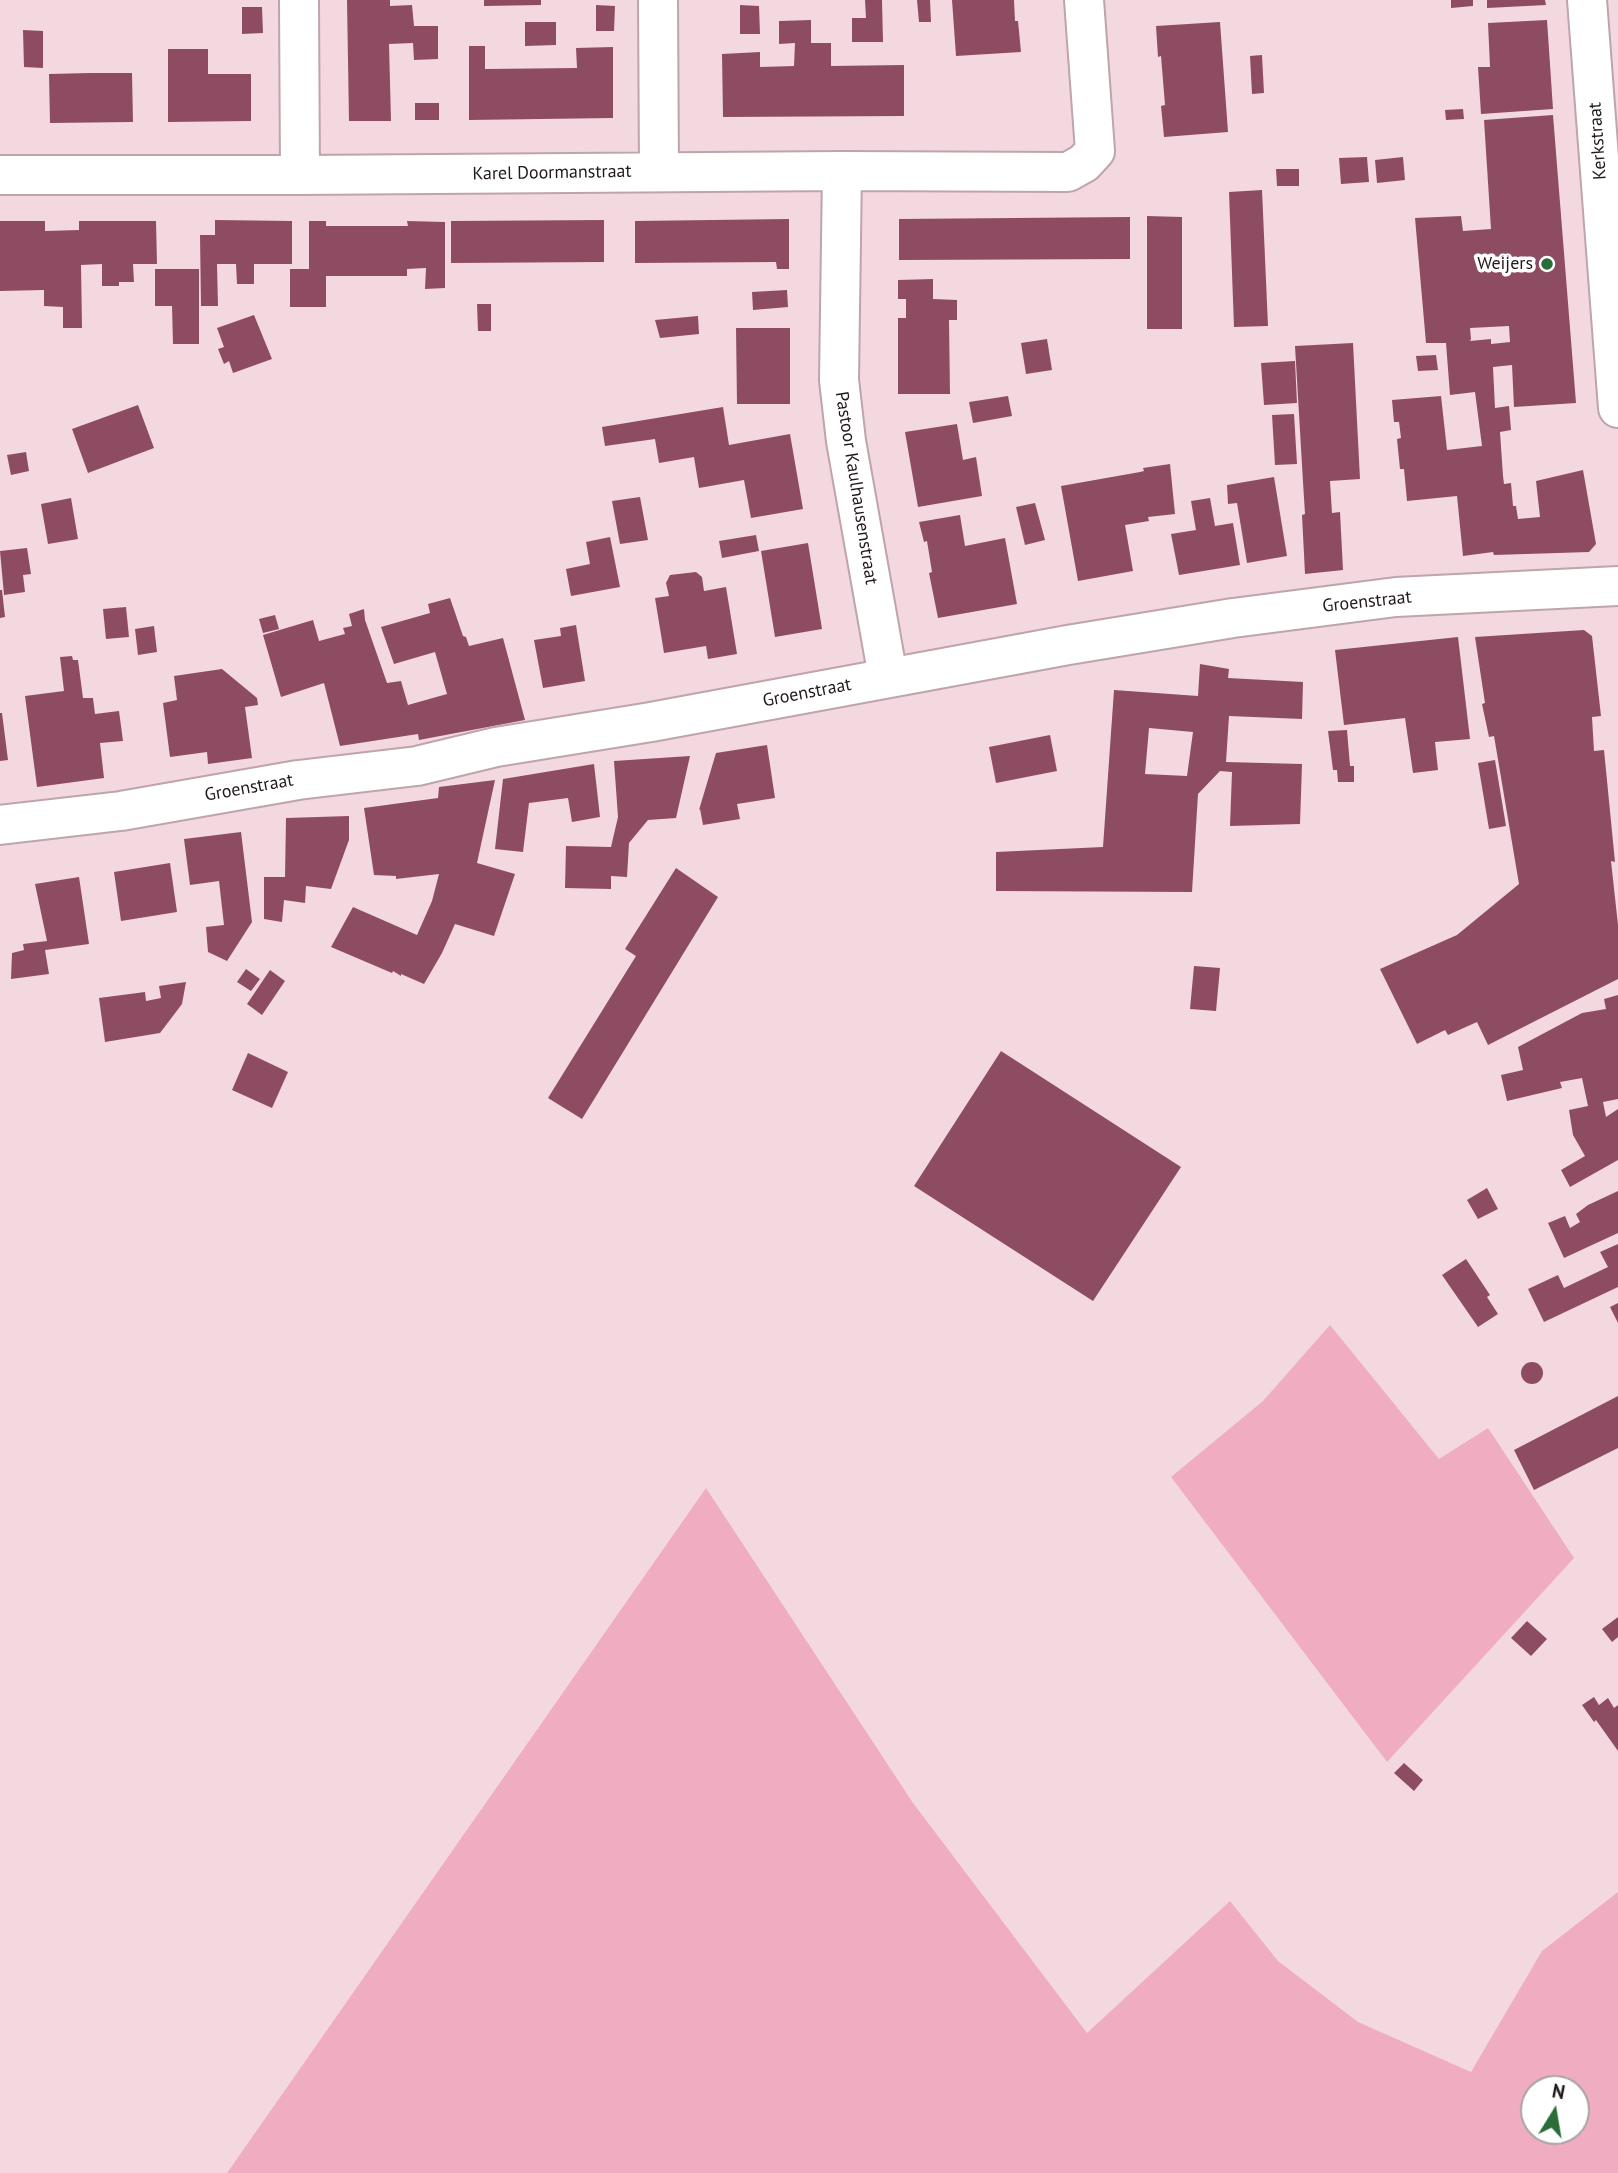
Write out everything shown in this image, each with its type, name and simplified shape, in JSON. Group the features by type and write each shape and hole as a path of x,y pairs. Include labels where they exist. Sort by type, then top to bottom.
{"street":[{"path":"299,0 300,175"},
{"path":"658,0 659,172"},
{"name":"Karel Doormanstraat","path":"0,175 1068,172 1084,163 1095,151 1084,0"},
{"name":"Kerkstraat","path":"1587,0 1618,408"},
{"name":"Pastoor Kaulhausenstraat","path":"842,171 839,380 846,441 888,677"},
{"name":"Groenstraat","path":"0,825 121,811 298,779 417,766 496,747 1219,620 1396,597 1618,586"}],"shaded area":[{"path":"1330,1325 1439,1459 1488,1428 1574,1558 1387,1762 1171,1477 1263,1401"},
{"path":"706,1488 913,1803 1087,2033 1230,1901 1278,1961 1358,2022 1471,2072 1542,1951 1618,1892 1618,2173 227,2173"}],"building":[{"path":"347,0 390,0 390,6 412,5 414,26 438,26 438,59 414,60 413,43 389,44 391,121 349,121"},
{"path":"484,0 541,0 541,5 484,6"},
{"path":"865,0 882,0 883,42 852,42 852,18 866,18"},
{"path":"917,0 930,0 931,22 919,22"},
{"path":"952,0 1014,0 1021,52 956,56"},
{"path":"1451,0 1473,0 1473,6 1451,8"},
{"path":"1487,0 1545,0 1546,5 1487,8"},
{"path":"596,5 615,6 614,31 596,31"},
{"path":"740,5 759,6 760,34 740,34"},
{"path":"242,7 262,7 263,33 242,34"},
{"path":"811,20 811,43 831,43 831,66 904,65 904,116 723,117 722,54 760,52 760,67 794,66 795,43 779,44 779,21"},
{"path":"1547,20 1553,109 1481,114 1478,67 1490,67 1488,23"},
{"path":"525,22 556,22 556,45 525,46"},
{"path":"1220,22 1228,132 1164,137 1161,106 1165,105 1156,26"},
{"path":"23,30 43,31 43,68 24,67"},
{"path":"469,46 485,46 485,69 577,68 576,48 613,47 613,118 469,120"},
{"path":"168,49 208,49 208,74 251,74 251,121 168,122"},
{"path":"1262,55 1264,93 1252,94 1250,56"},
{"path":"132,73 133,122 50,123 49,74"},
{"path":"415,103 439,103 439,120 415,120"},
{"path":"1463,109 1464,119 1446,120 1445,110"},
{"path":"1553,115 1576,403 1514,407 1512,365 1493,367 1495,408 1509,406 1511,430 1500,432 1503,476 1504,484 1511,483 1513,506 1516,506 1518,519 1540,517 1536,481 1583,470 1596,544 1589,552 1494,555 1493,552 1463,556 1457,496 1407,501 1404,469 1400,469 1397,439 1401,438 1399,422 1394,422 1392,400 1441,396 1447,450 1482,446 1475,392 1450,395 1446,343 1426,343 1415,218 1461,216 1463,231 1491,229 1484,120","holes":["1509,326 1510,342 1491,344 1491,339 1470,341 1470,328"]},
{"path":"1367,157 1369,182 1341,184 1339,158"},
{"path":"1403,157 1405,180 1377,183 1375,160"},
{"path":"1276,169 1299,169 1299,186 1277,186"},
{"path":"1262,190 1268,326 1234,327 1229,192"},
{"path":"1147,216 1182,217 1182,329 1147,329"},
{"path":"1130,217 1130,259 899,260 899,219"},
{"path":"789,219 789,269 777,269 776,262 635,263 635,221"},
{"path":"215,220 292,221 292,264 254,264 254,284 237,284 236,264 217,264 218,306 201,306 200,235 215,235"},
{"path":"604,220 604,262 451,263 451,221"},
{"path":"0,221 45,221 45,231 79,230 79,221 156,221 157,264 133,264 134,282 119,282 119,286 102,286 102,264 81,265 82,328 63,328 63,307 44,306 44,290 0,291"},
{"path":"309,221 326,221 326,226 408,226 407,221 445,222 445,288 425,289 426,268 407,269 407,276 326,276 326,307 290,307 290,269 309,269"},
{"path":"155,269 199,269 199,344 173,344 172,306 155,306"},
{"path":"933,279 933,299 957,300 957,320 949,320 950,394 898,394 898,318 906,318 906,299 898,299 898,280"},
{"path":"787,290 788,307 753,310 752,292"},
{"path":"477,304 491,304 491,331 478,331"},
{"path":"254,315 272,359 233,373 229,361 224,364 218,349 224,347 217,328"},
{"path":"698,316 699,334 660,338 655,320"},
{"path":"736,328 790,328 790,404 737,404"},
{"path":"1047,339 1052,370 1026,374 1021,343"},
{"path":"1353,343 1360,479 1330,481 1332,513 1340,512 1343,570 1305,574 1302,515 1305,514 1295,346"},
{"path":"1436,355 1438,370 1418,371 1416,356"},
{"path":"1295,361 1297,403 1264,405 1261,363"},
{"path":"1008,396 1012,416 973,423 969,402"},
{"path":"138,405 154,448 88,473 72,429"},
{"path":"723,407 729,445 790,434 803,509 751,518 744,480 699,488 694,457 659,463 655,439 605,446 602,427"},
{"path":"1294,414 1297,464 1275,465 1272,415"},
{"path":"957,424 963,460 976,457 982,496 918,507 905,432"},
{"path":"26,452 29,471 11,475 7,455"},
{"path":"1170,464 1175,514 1148,517 1149,521 1125,525 1133,571 1078,581 1061,486"},
{"path":"1274,477 1287,556 1247,563 1237,503 1228,504 1227,485"},
{"path":"640,497 648,540 620,544 612,501"},
{"path":"71,498 78,539 48,544 41,504"},
{"path":"1210,498 1215,526 1233,523 1240,565 1179,575 1171,534 1196,530 1191,501"},
{"path":"1035,503 1045,540 1025,545 1016,507"},
{"path":"960,515 965,546 1005,538 1017,604 938,618 929,573 932,572 927,541 924,542 919,522"},
{"path":"756,535 759,551 722,558 719,541"},
{"path":"610,537 620,587 571,596 566,569 590,564 586,542"},
{"path":"808,543 822,629 775,637 761,551"},
{"path":"27,548 31,574 23,575 25,592 4,595 0,551"},
{"path":"696,572 702,577 704,591 726,587 737,654 708,659 706,646 664,653 655,598 669,596 666,583 670,575"},
{"path":"0,590 5,617 0,618"},
{"path":"450,598 469,646 503,638 525,720 419,740 418,734 340,746 324,683 281,697 263,635 313,620 319,641 345,634 343,628 352,626 349,614 364,609 365,620 387,683 401,681 408,705 447,694 435,652 394,664 381,627 430,613 428,604"},
{"path":"126,607 129,637 106,639 103,609"},
{"path":"275,615 279,629 263,633 259,619"},
{"path":"576,625 585,681 543,688 534,640 561,636 560,628"},
{"path":"154,626 157,652 138,655 135,629"},
{"path":"1584,630 1592,636 1601,716 1592,717 1594,751 1604,750 1615,862 1611,861 1618,925 1618,979 1488,1045 1477,1022 1448,1035 1445,1030 1417,1044 1380,969 1457,935 1519,884 1494,736 1489,737 1482,704 1485,703 1475,637"},
{"path":"1458,637 1470,739 1435,742 1438,770 1413,773 1405,718 1344,725 1335,650"},
{"path":"72,656 73,660 78,660 83,698 93,698 95,714 119,711 123,741 100,743 104,778 37,787 25,696 64,691 60,657"},
{"path":"1200,664 1229,669 1228,678 1303,682 1302,719 1229,716 1226,762 1302,764 1300,824 1230,826 1232,772 1220,771 1198,794 1192,892 996,891 996,852 1103,847 1114,690 1198,696","holes":["1149,728 1193,732 1187,776 1145,774"]},
{"path":"222,669 257,698 258,705 245,707 252,758 208,764 207,752 170,757 163,703 177,700 174,676"},
{"path":"0,713 8,760 0,761"},
{"path":"1347,730 1350,766 1354,766 1354,782 1338,782 1337,770 1333,770 1328,731"},
{"path":"1050,735 1057,771 996,783 989,747"},
{"path":"767,745 775,798 737,804 740,819 703,825 699,810 716,753"},
{"path":"690,756 676,818 648,820 643,826 629,843 627,877 611,876 611,889 565,888 566,846 611,847 618,817 614,761"},
{"path":"1495,760 1506,826 1489,829 1478,763"},
{"path":"594,764 600,817 572,822 568,798 529,803 523,852 495,849 503,779"},
{"path":"495,780 477,863 515,874 494,936 455,924 424,984 331,947 353,907 417,935 432,901 439,874 396,879 396,876 374,875 364,808 438,798 439,787"},
{"path":"349,816 349,840 331,889 306,886 305,903 284,900 282,922 264,919 264,877 285,877 286,818"},
{"path":"241,832 252,922 227,961 208,952 206,927 224,925 219,881 190,885 184,839"},
{"path":"170,863 177,912 121,921 114,872"},
{"path":"676,868 718,897 582,1119 548,1098 636,956 625,949"},
{"path":"79,877 89,944 45,950 49,974 11,979 12,953 24,950 23,944 47,941 35,884"},
{"path":"1194,966 1220,968 1216,1011 1190,1009"},
{"path":"246,969 260,979 251,991 237,982"},
{"path":"270,970 285,981 262,1015 247,1004"},
{"path":"186,982 182,1004 160,1033 105,1042 99,998 145,992 146,1001 161,998 159,986"},
{"path":"1618,995 1618,1099 1603,1102 1606,1117 1618,1109 1618,1160 1570,1187 1561,1170 1585,1156 1573,1135 1569,1110 1588,1106 1582,1078 1560,1082 1562,1088 1507,1101 1501,1075 1523,1070 1518,1047 1582,1013 1606,1009 1604,999"},
{"path":"1001,1051 1181,1167 1093,1301 914,1186"},
{"path":"248,1053 288,1072 272,1108 232,1090"},
{"path":"1487,1188 1498,1209 1478,1219 1467,1200"},
{"path":"1618,1191 1618,1233 1564,1258 1548,1223 1565,1216 1570,1228 1580,1222 1576,1214 1588,1205"},
{"path":"1618,1244 1618,1287 1544,1322 1528,1289 1558,1275 1564,1288 1608,1267 1600,1252"},
{"path":"1466,1259 1490,1295 1487,1297 1498,1314 1478,1327 1442,1275"},
{"path":"1618,1303 1618,1323 1610,1307"},
{"path":"1532,1362 1540,1365 1543,1373 1540,1381 1532,1384 1524,1381 1521,1373 1524,1365"},
{"path":"1618,1396 1618,1448 1534,1490 1514,1450"},
{"path":"1618,1617 1618,1637 1612,1642 1602,1629"},
{"path":"1527,1621 1547,1639 1531,1656 1511,1638"},
{"path":"1594,1697 1599,1705 1608,1698 1614,1708 1618,1705 1618,1751 1582,1705"},
{"path":"1404,1763 1423,1780 1414,1791 1394,1773"}],"place":[{"name":"Weijers","path":"1547,264"}]}
